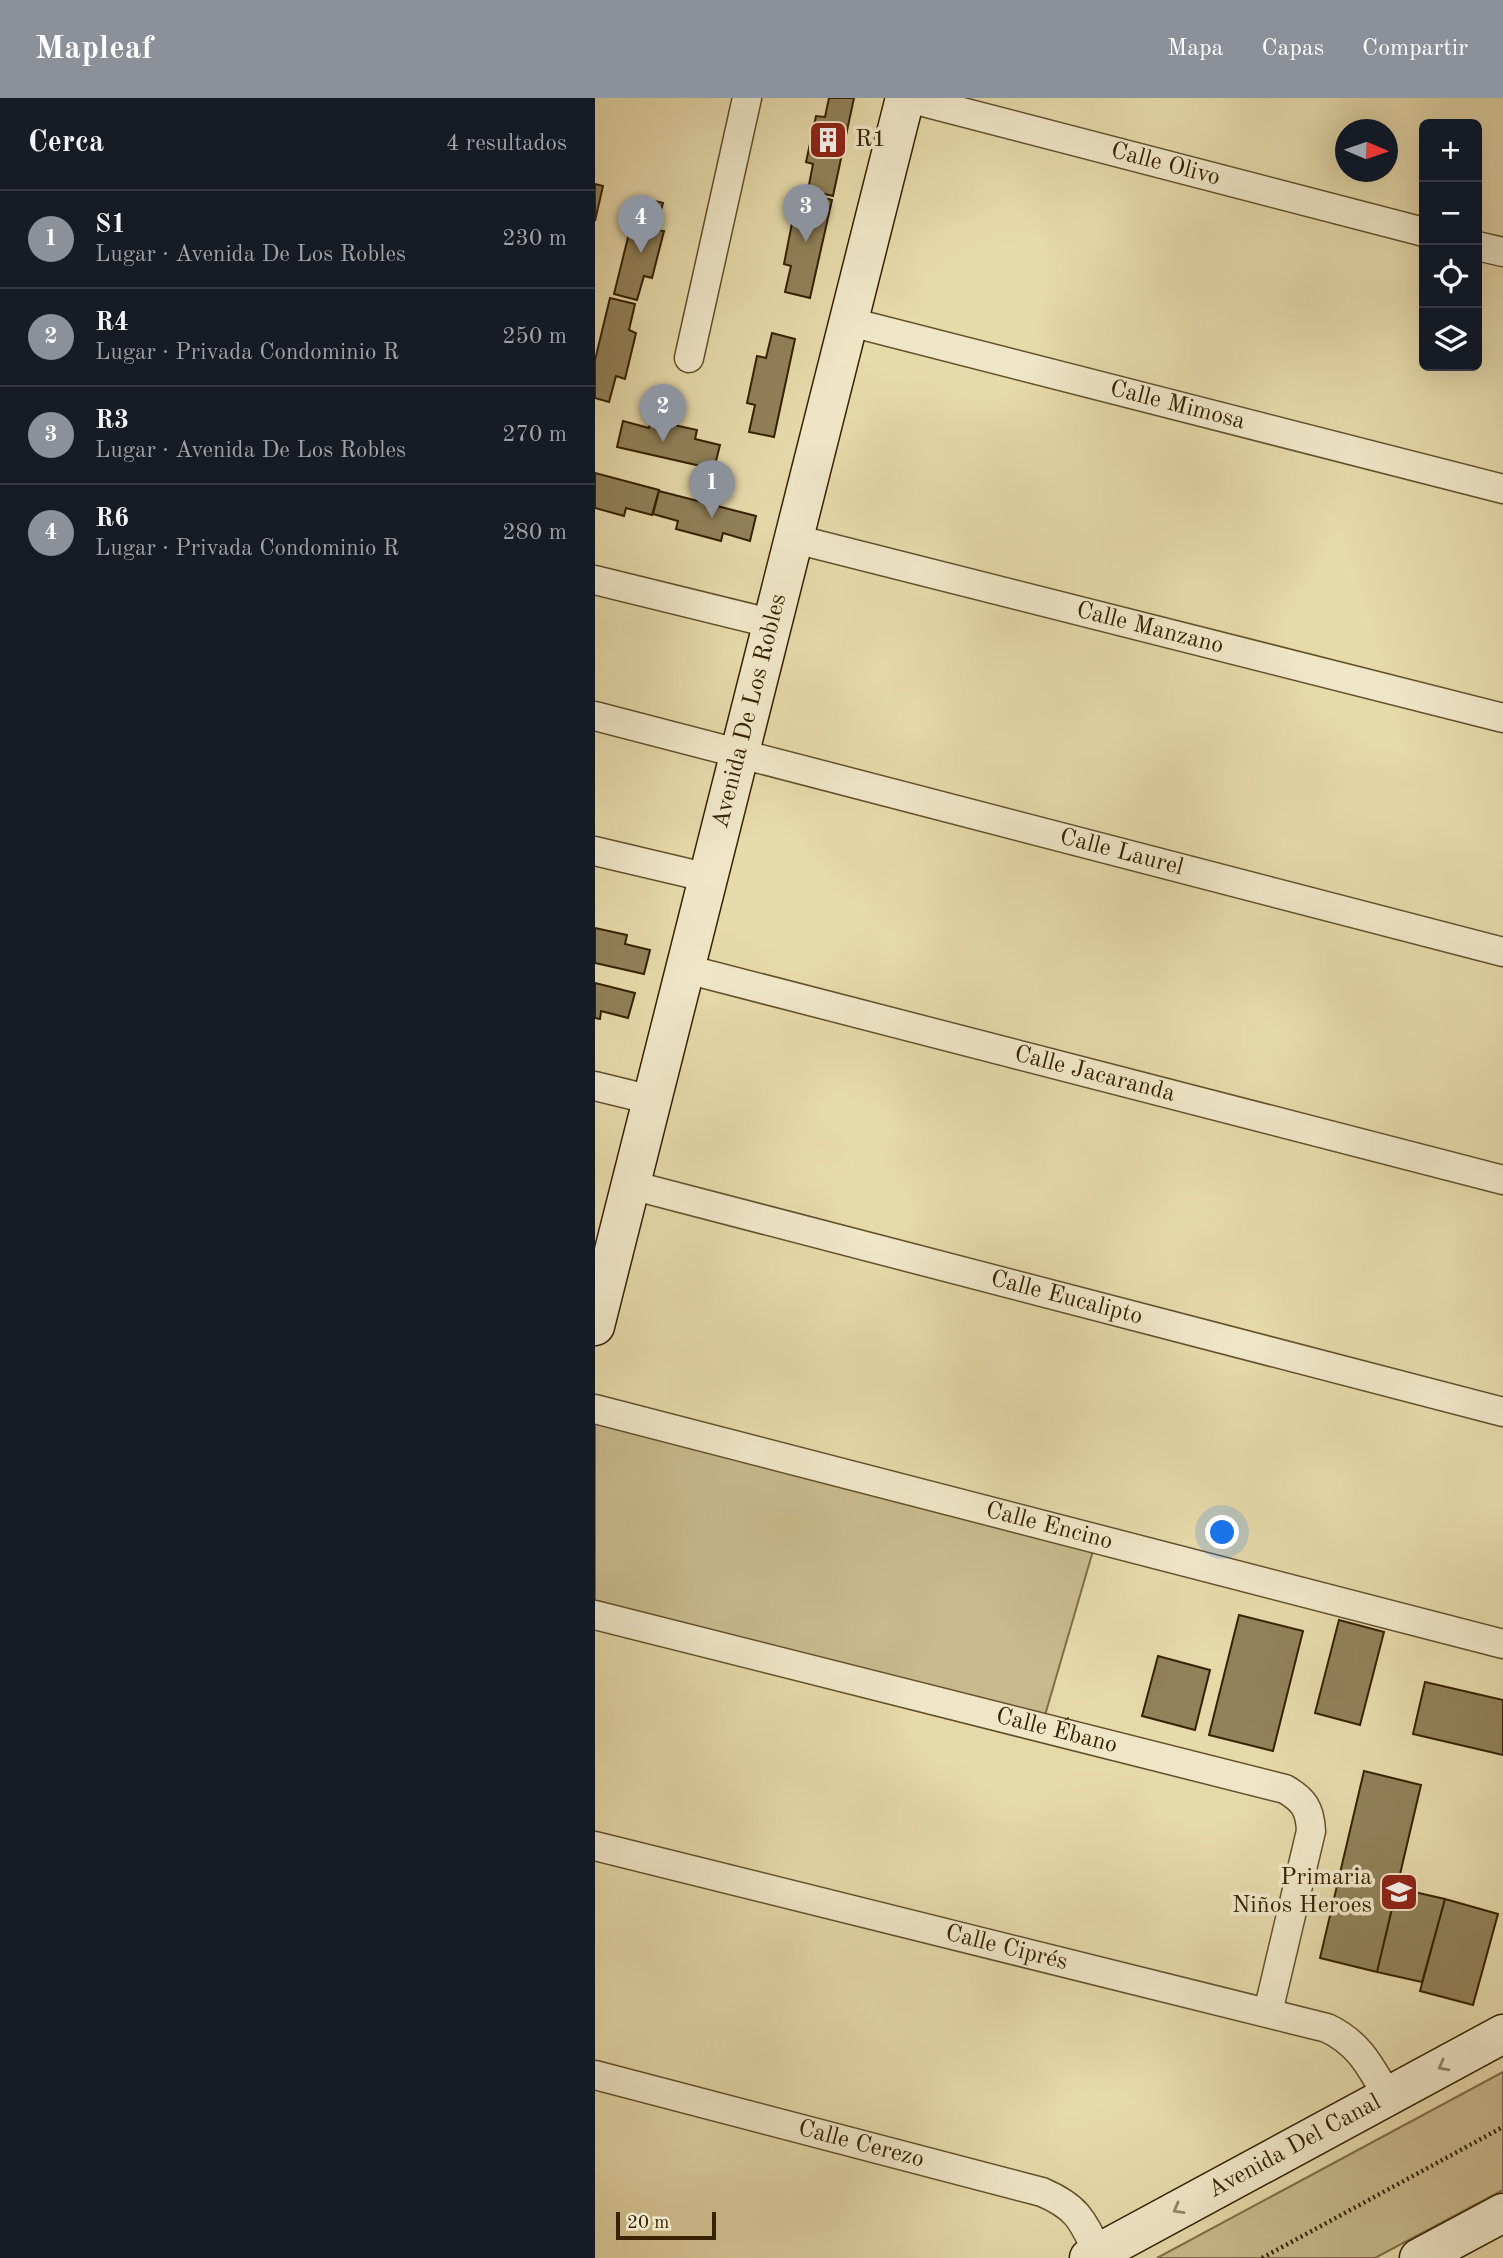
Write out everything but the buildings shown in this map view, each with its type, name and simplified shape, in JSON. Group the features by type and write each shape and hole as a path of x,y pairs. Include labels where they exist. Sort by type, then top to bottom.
{"street":[{"path":"689,359 747,98"},
{"name":"Calle Olivo","path":"907,98 1419,231"},
{"name":"Avenida De Los Robles","path":"595,1326 907,98"},
{"path":"1482,247 1503,252"},
{"name":"Calle Mimosa","path":"850,322 1503,489"},
{"name":"Calle Manzano","path":"795,539 1503,718"},
{"path":"595,580 774,624"},
{"name":"Calle Laurel","path":"595,716 1503,952"},
{"path":"595,850 709,878"},
{"name":"Calle Jacaranda","path":"686,969 1503,1180"},
{"path":"595,1086 652,1100"},
{"name":"Calle Eucalipto","path":"631,1185 1503,1412"},
{"name":"Calle Encino","path":"595,1409 1503,1644"},
{"name":"Calle Ébano","path":"595,1615 1272,1785 1301,1798 1310,1813 1311,1831 1268,2012"},
{"name":"Calle Ciprés","path":"595,1846 1327,2028 1346,2037 1363,2053 1387,2095"},
{"name":"Avenida Del Canal","path":"1094,2255 1503,2034"},
{"name":"Calle Cerezo","path":"595,2075 1042,2192 1067,2203 1082,2219 1094,2255"},
{"path":"1419,2258 1503,2213"}],"path":[{"path":"1262,2258 1503,2127"}],"shaded area":[{"path":"595,1422 1095,1544 1043,1722 595,1607"},
{"path":"1503,2072 1503,2190 1375,2258 1157,2258"}],"place":[{"name":"R1","path":"828,140"},
{"name":"R3","path":"806,242"},
{"name":"R6","path":"641,253"},
{"name":"R4","path":"663,442"},
{"name":"S1","path":"712,518"},
{"name":"Primaria Niños Heroes","path":"1399,1892"}]}
